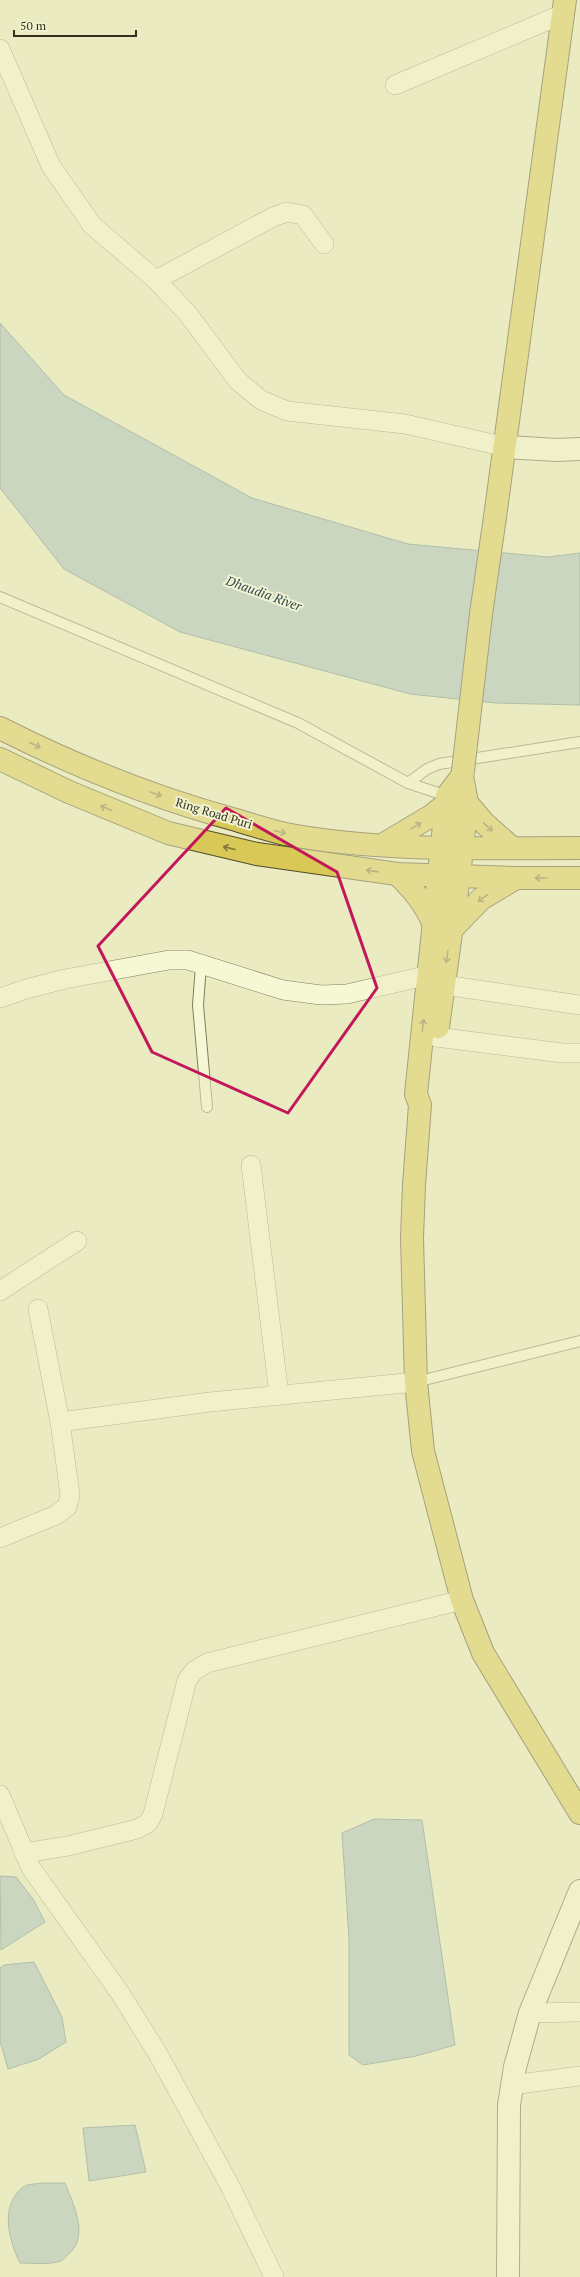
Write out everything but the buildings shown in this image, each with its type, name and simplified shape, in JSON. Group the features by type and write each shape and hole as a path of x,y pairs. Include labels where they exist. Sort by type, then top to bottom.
{"highway":[{"path":"449,876 440,847 462,774 481,614 506,447 564,7"},
{"name":"Ring Road Puri","path":"0,728 110,778 198,810 285,834 384,844 440,847 580,848"},
{"path":"0,759 69,792 168,833 257,854 397,874 516,878 580,878"},
{"path":"384,844 453,801"},
{"path":"453,801 462,848 449,876 436,980 416,1094 420,1105 412,1238 416,1382 423,1451 462,1600 484,1653 580,1813"},
{"path":"453,801 484,823 512,848"},
{"path":"397,874 422,901 442,927"},
{"path":"442,927 481,899 516,878"},
{"path":"420,1105 429,1095 436,1037 436,980"}],"street":[{"path":"395,85 564,7"},
{"path":"0,49 51,166 92,225 156,280 188,314 238,381 261,400 287,411 405,424 506,447 557,450 580,449"},
{"path":"156,280 273,217 287,212 303,215 324,244"},
{"path":"0,998 65,978 144,963 169,960 188,960 283,990 321,995 348,994 436,980 580,1005"},
{"path":"436,1037 562,1053 580,1053"},
{"path":"251,1165 279,1395"},
{"path":"0,1291 77,1241"},
{"path":"0,1538 56,1515 67,1507 70,1495 60,1422 38,1309"},
{"path":"60,1422 279,1395 416,1382"},
{"path":"24,1853 68,1846 137,1829 148,1823 153,1814 187,1680 194,1670 207,1663 462,1600"},
{"path":"0,1796 24,1853 39,1882 120,1993 158,2054 230,2186 274,2277"},
{"path":"508,2277 509,2105 515,2066 530,2013 580,1891"},
{"path":"530,2013 580,2012"},
{"path":"512,2084 580,2076"}],"lane":[{"path":"0,597 298,724 408,783 453,801"},
{"path":"408,783 426,769 439,764 580,742"},
{"path":"201,965 198,1005 207,1107"},
{"path":"416,1382 580,1341"}],"highlighted area":[{"path":"226,808 337,872 377,988 288,1113 152,1052 98,946"}],"water":[{"name":"Dhaudia River","path":"0,323 64,395 252,498 408,544 548,557 580,553 580,705 495,703 410,694 180,632 64,569 0,488"},
{"path":"374,1819 422,1820 455,2045 416,2056 363,2065 349,2055 349,1939 342,1833"},
{"path":"0,1876 16,1877 33,1899 45,1922 1,1950"},
{"path":"34,1962 62,2017 66,2042 39,2059 8,2069 0,2041 0,1968 4,1965"},
{"path":"135,2125 146,2172 89,2181 83,2128"},
{"path":"41,2183 65,2183 78,2219 79,2228 76,2245 61,2261 46,2263 20,2263 12,2244 8,2223 11,2203 16,2194 23,2187"}]}
